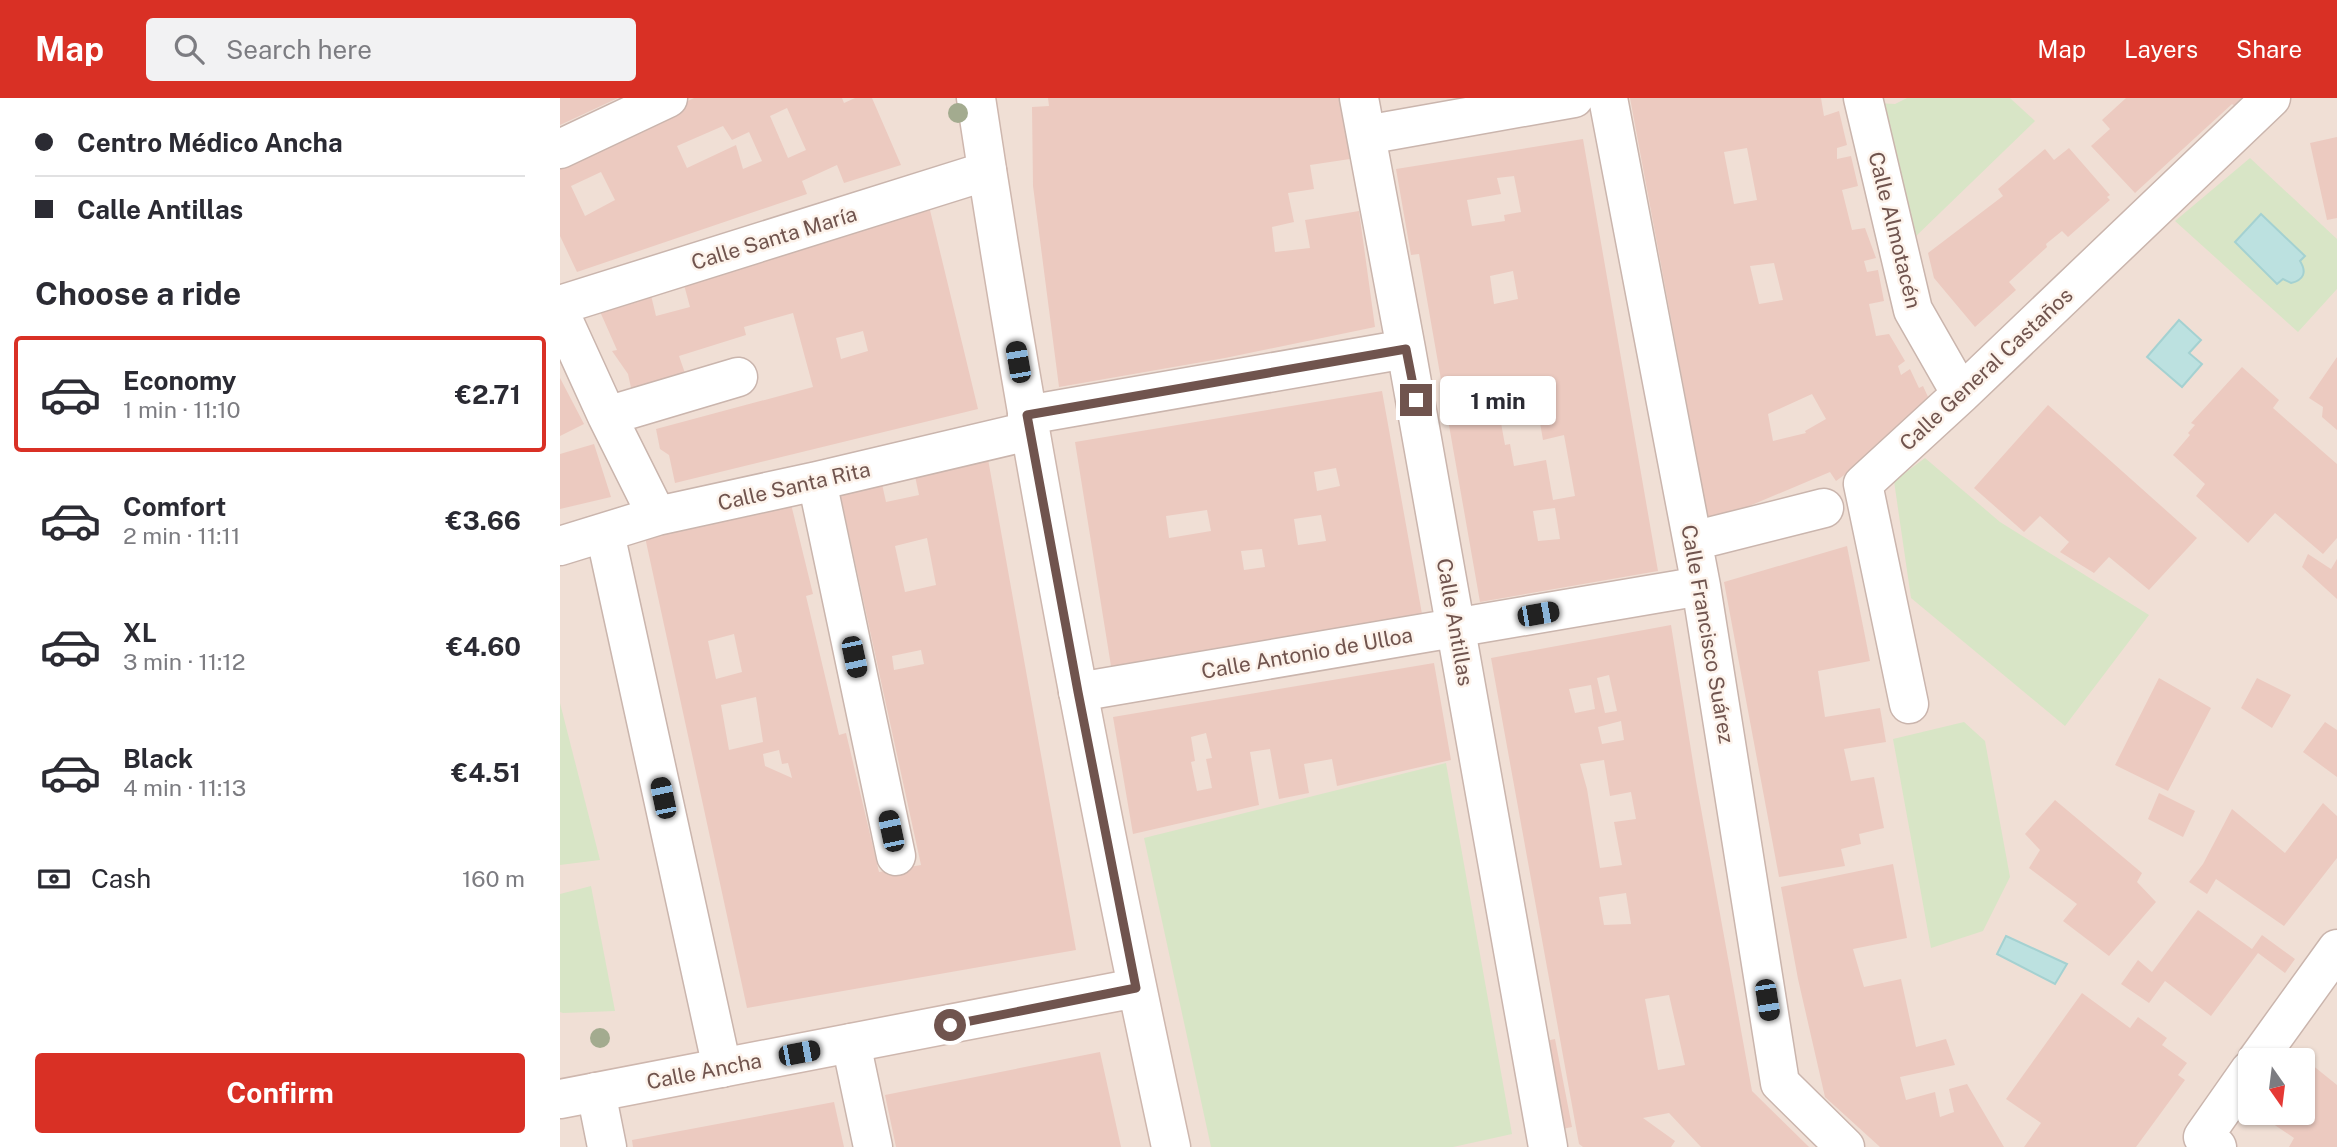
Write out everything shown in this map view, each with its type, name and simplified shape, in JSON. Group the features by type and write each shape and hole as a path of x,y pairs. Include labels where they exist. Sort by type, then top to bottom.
{"street":[{"path":"560,149 668,98"},
{"path":"976,98 1028,423 1078,692 1136,988 1171,1147"},
{"name":"Calle Antillas","path":"1359,98 1552,1144"},
{"path":"1366,135 1574,98"},
{"name":"Calle Francisco Suárez","path":"1608,98 1701,586 1780,1083 1845,1147"},
{"name":"Calle Almotacén","path":"1863,98 1913,310 1961,394"},
{"name":"Calle General Castaños","path":"1909,704 1863,484 2271,98"},
{"name":"Calle Santa María","path":"560,305 987,172"},
{"path":"560,313 657,516"},
{"name":"Calle Santa Rita","path":"560,546 657,516 817,481 1028,423 1406,349"},
{"path":"607,416 738,377"},
{"path":"817,481 896,856"},
{"path":"1693,541 1824,508"},
{"path":"606,533 722,1068"},
{"name":"Calle Antonio de Ulloa","path":"1078,692 1701,586"},
{"path":"2266,1048 2337,949"},
{"name":"Calle Ancha","path":"578,1095 1136,988"},
{"path":"851,1043 873,1147"},
{"path":"2217,1147 2203,1137 2238,1087"},
{"path":"578,1095 607,1147"}],"shaded area":[{"path":"560,98 2337,98 2337,1147 560,1147"}],"green space":[{"path":"1907,98 2010,98 2035,121 1912,240 1878,103 1895,104"},
{"path":"2250,158 2337,239 2337,289 2298,332 2175,221"},
{"path":"1925,458 2000,522 2149,615 2065,726 1911,598 1894,481"},
{"path":"560,703 600,860 560,865"},
{"path":"1964,722 1985,741 2010,877 1983,931 1931,948 1893,739"},
{"path":"1446,763 1512,1134 1453,1147 1211,1147 1144,838"},
{"path":"591,886 615,1011 563,1013 560,1012 560,894"}],"water":[{"path":"2261,214 2305,256 2300,261 2304,272 2299,280 2291,283 2283,279 2277,284 2235,242"},
{"path":"2179,320 2201,340 2189,353 2202,364 2182,387 2147,357"},
{"path":"2006,936 2067,964 2055,984 1997,954"}],"building":[{"path":"560,98 618,98 560,125"},
{"path":"694,98 842,98 844,103 855,98 872,98 901,165 844,183 837,165 802,181 807,194 577,272 560,236 560,163","holes":["787,108 806,150 788,158 770,116","723,126 732,140 749,132 762,161 743,169 736,145 687,168 677,146","601,172 615,200 585,216 571,186"]},
{"path":"1048,98 1340,98 1350,159 1310,165 1314,189 1288,193 1294,222 1272,227 1275,252 1310,248 1305,220 1359,211 1375,327 1225,358 1059,387 1033,186 1032,107 1049,106"},
{"path":"1630,98 1821,98 1824,116 1839,111 1847,145 1837,148 1837,159 1851,156 1858,186 1842,190 1852,230 1865,228 1876,258 1864,261 1867,272 1878,270 1884,301 1869,304 1876,336 1889,334 1905,361 1898,366 1901,375 1910,369 1919,388 1923,386 1934,410 1836,481 1830,472 1709,523","holes":["1747,148 1757,200 1734,204 1724,152","1774,263 1783,300 1759,304 1750,266","1812,394 1826,419 1805,431 1806,433 1773,441 1768,414"]},
{"path":"2126,98 2255,98 2242,110 2232,104 2135,193 2091,146 2110,129 2102,120"},
{"path":"2337,137 2337,218 2327,220 2310,143"},
{"path":"1583,139 1658,571 1480,602 1419,254 1411,255 1396,169","holes":["1514,176 1521,212 1504,215 1505,221 1472,226 1467,200 1501,194 1497,178","1513,271 1518,299 1494,304 1490,276","1539,417 1543,440 1564,435 1575,496 1553,500 1546,460 1514,466 1510,444 1505,445 1501,423","1555,508 1560,539 1538,541 1533,511"]},
{"path":"2069,148 2110,195 2107,197 2110,200 2068,237 2062,231 2046,244 2047,247 2009,282 2016,290 1975,327 1934,278 1928,253 2003,196 1998,189 2045,149 2054,160"},
{"path":"929,206 978,409 675,483 669,455 660,449 656,429 813,387 793,313 744,327 746,335 679,356 686,376 632,392 628,374 612,351 617,350 598,307 650,291 656,316 690,307 683,281","holes":["863,331 868,351 841,359 836,338"]},
{"path":"2337,357 2337,430 2322,417 2323,407 2309,398"},
{"path":"2242,367 2279,400 2273,408 2337,464 2337,538 2323,554 2275,513 2248,543 2196,496 2205,484 2173,455 2190,435 2188,433 2195,425 2191,423"},
{"path":"560,378 584,424 560,436"},
{"path":"1382,391 1422,614 1111,666 1075,442","holes":["1336,468 1340,486 1317,491 1314,472","1207,510 1211,531 1169,538 1166,516","1321,515 1326,541 1298,545 1294,519","1262,549 1265,567 1244,570 1241,551"]},
{"path":"2048,405 2197,538 2149,590 2109,557 2094,573 2060,552 2069,542 2040,516 2024,532 1974,488"},
{"path":"594,444 611,497 560,509 560,454"},
{"path":"988,459 1076,950 747,1008 645,537 791,504 813,594 806,596 839,735 846,733 879,872 921,865 840,493 882,484 886,502 919,495 915,476","holes":["927,538 936,585 905,592 895,546","734,634 742,672 716,679 708,641","921,650 924,664 894,670 892,656","756,697 763,742 729,750 721,705","779,750 782,764 788,763 792,778 765,766 763,754"]},
{"path":"1847,546 1870,661 1818,671 1825,717 1880,708 1886,742 1844,749 1851,781 1874,777 1884,828 1859,834 1861,844 1841,849 1845,866 1779,877 1724,582"},
{"path":"2308,554 2331,569 2337,559 2337,599 2302,567"},
{"path":"1671,625 1752,1091 1809,1147 1701,1147 1669,1113 1643,1118 1675,1141 1671,1147 1583,1147 1579,1144 1491,658","holes":["1609,675 1617,711 1605,713 1597,678","1591,685 1595,709 1575,713 1569,689","1621,721 1624,740 1602,744 1598,727","1604,760 1610,796 1631,792 1636,819 1614,822 1622,865 1600,868 1587,789 1580,764","1626,893 1631,924 1604,925 1599,897","1669,995 1685,1065 1658,1070 1645,999"]},
{"path":"1434,663 1451,760 1337,786 1332,759 1304,764 1309,793 1279,799 1270,749 1250,752 1259,805 1133,834 1113,717","holes":["1206,733 1212,758 1206,759 1212,788 1197,791 1191,762 1195,761 1191,737"]},
{"path":"2159,678 2211,708 2168,791 2115,765"},
{"path":"2257,678 2291,695 2272,728 2241,708"},
{"path":"2325,722 2337,730 2337,777 2303,752"},
{"path":"2159,793 2195,811 2183,837 2148,819"},
{"path":"2055,800 2142,873 2137,882 2156,902 2109,956 2063,921 2077,904 2029,868 2040,850 2025,834"},
{"path":"2323,803 2337,816 2337,858 2284,926 2216,879 2207,894 2189,882 2203,864 2232,809 2285,853"},
{"path":"1893,864 1907,938 1853,949 1864,987 1901,979 1916,1047 1946,1039 1955,1065 1900,1077 1906,1100 1935,1092 1940,1117 1954,1112 1949,1089 1967,1084 2004,1147 1880,1147 1825,1097 1798,979 1781,887"},
{"path":"2198,910 2252,949 2262,935 2295,959 2285,973 2258,953 2211,1016 2165,981 2149,1003 2121,984 2138,960 2152,972"},
{"path":"2082,993 2130,1028 2138,1017 2167,1038 2162,1045 2187,1063 2178,1075 2185,1080 2136,1147 2024,1147 2041,1123 2006,1099"},
{"path":"1555,1039 1572,1127 1557,1130 1541,1042"},
{"path":"1100,1052 1121,1147 896,1147 885,1095"},
{"path":"2315,1067 2337,1085 2337,1147 2289,1147 2294,1138 2275,1125 2315,1125"},
{"path":"834,1102 844,1147 633,1147 632,1140"}],"route":[{"path":"950,1025 1136,988 1027,415 1406,349 1416,400"}]}
